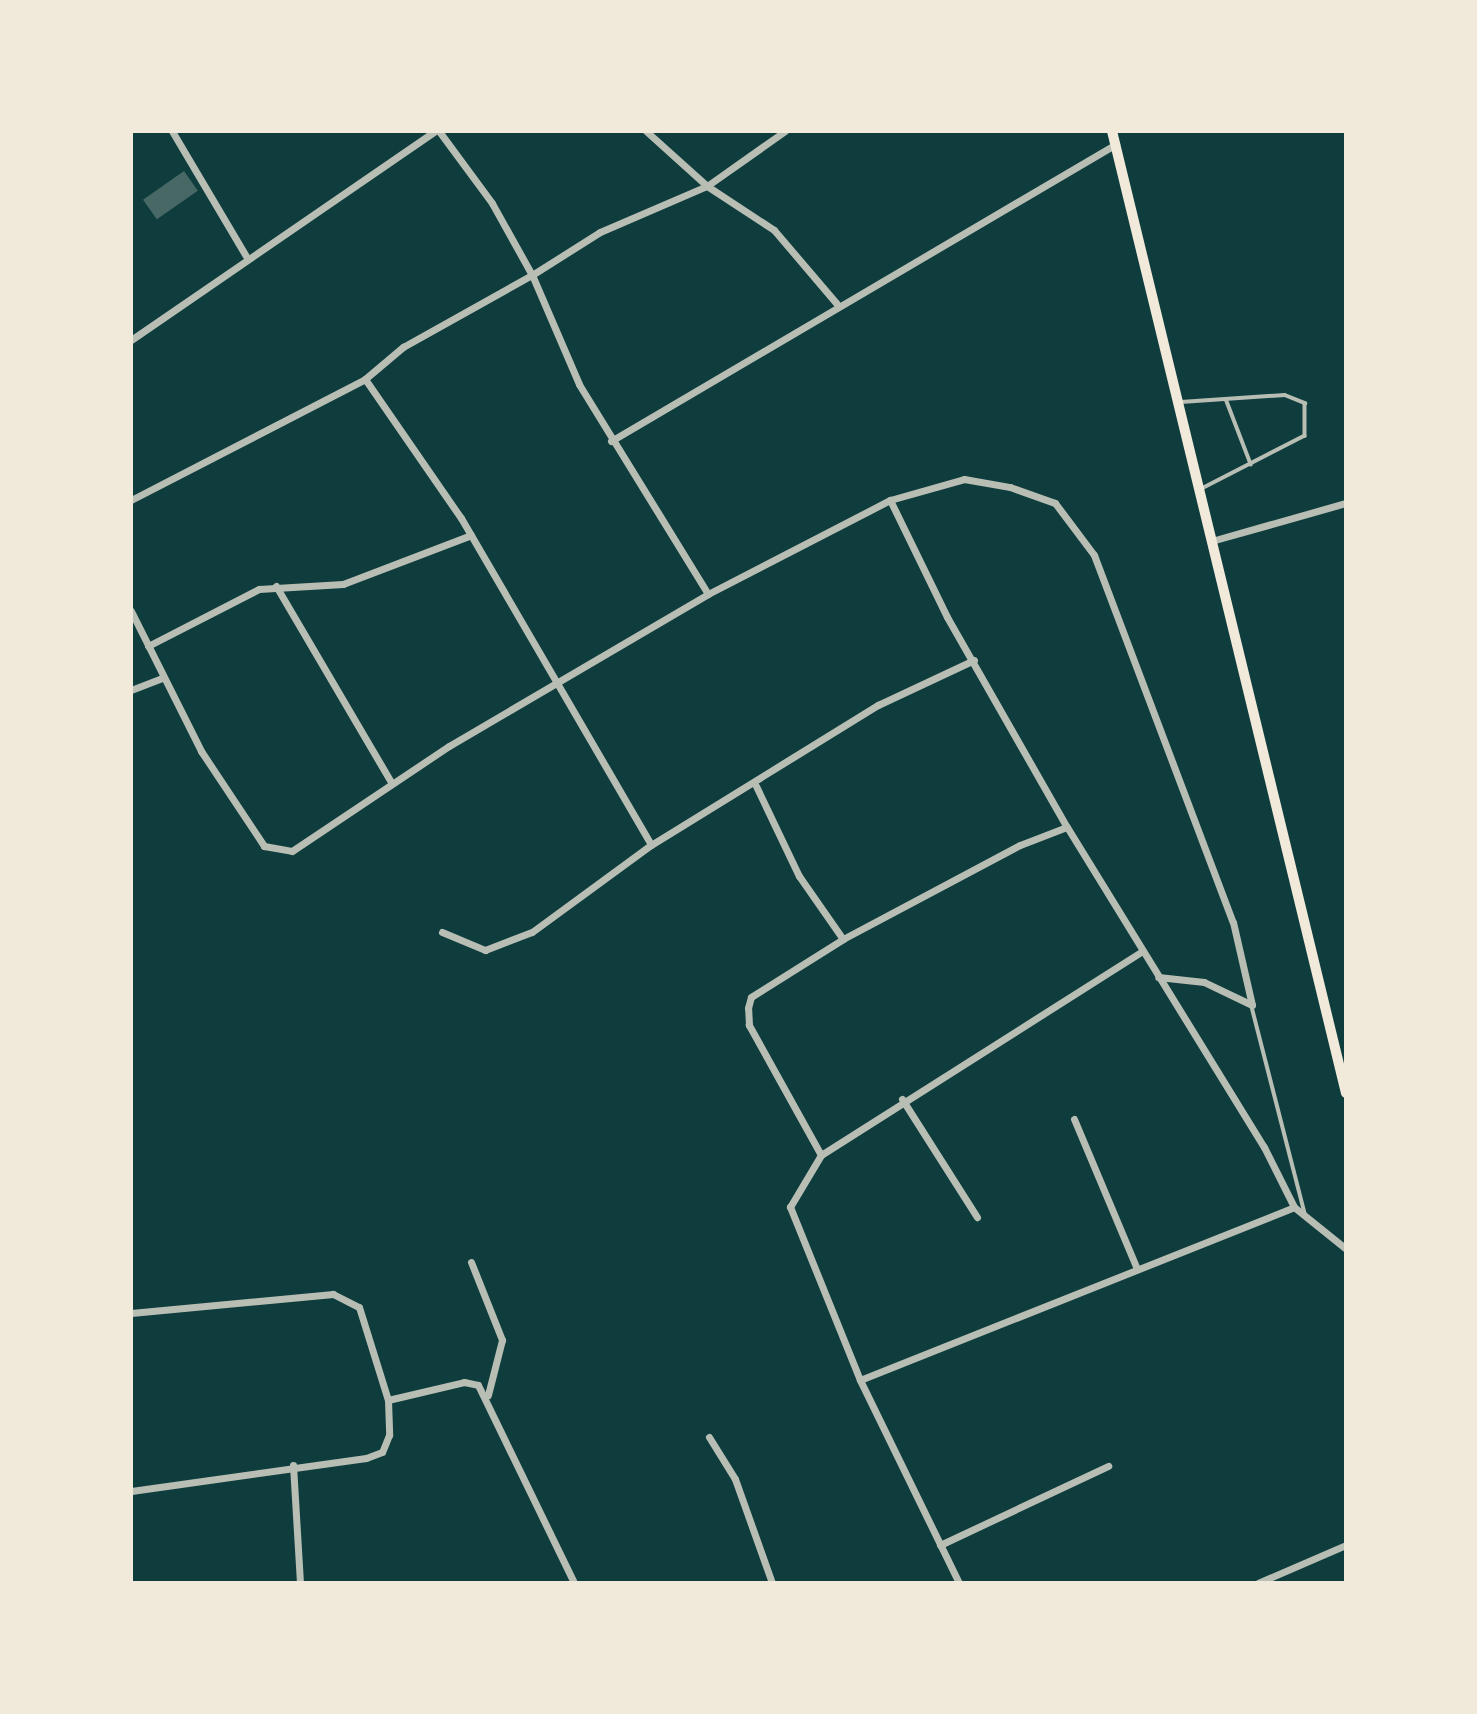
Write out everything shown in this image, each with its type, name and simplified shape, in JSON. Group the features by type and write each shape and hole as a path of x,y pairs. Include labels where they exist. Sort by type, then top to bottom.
{"main road":[{"path":"1112,131 1215,540 1346,1093"}],"street":[{"path":"172,131 246,256"},
{"path":"131,340 246,256 437,131 492,203 532,275 611,440 708,594"},
{"path":"646,131 707,186 774,230 837,304"},
{"path":"131,500 365,379 403,347 532,275 600,232 707,186 785,131"},
{"path":"611,440 837,304 1116,144"},
{"path":"365,379 471,535 561,684 651,845"},
{"path":"131,611 163,678 264,846 292,851 391,784 708,594 890,500 964,479 1055,503 1094,555 1233,922 1252,1005"},
{"path":"890,500 974,660 1067,827 1264,1147 1294,1207 1346,1249"},
{"path":"1215,540 1346,503"},
{"path":"148,646 276,586 343,584 471,535"},
{"path":"276,586 391,784"},
{"path":"442,932 485,950 510,943 651,845 756,786 878,705 974,660"},
{"path":"131,690 163,678"},
{"path":"756,786 799,876 843,939"},
{"path":"821,1155 749,1025 748,1008 751,997 843,939 1020,845 1067,827"},
{"path":"959,1583 860,1380 790,1207 821,1155 902,1099 1143,951"},
{"path":"1158,976 1205,982 1252,1005"},
{"path":"902,1099 977,1217"},
{"path":"1074,1119 1137,1269"},
{"path":"860,1380 1294,1207"},
{"path":"471,1262 502,1340 488,1395"},
{"path":"131,1312 332,1294 359,1307 388,1400 389,1435 382,1452 131,1491"},
{"path":"388,1400 464,1382 488,1395 574,1583"},
{"path":"709,1437 736,1479 772,1583"},
{"path":"293,1465 300,1583"},
{"path":"940,1545 1108,1466"},
{"path":"1258,1583 1346,1545"}],"lane":[{"path":"1181,402 1285,394 1305,403 1305,436 1202,489"},
{"path":"1226,399 1251,464"},
{"path":"1252,1005 1305,1215"}],"building":[{"path":"184,171 198,191 157,219 143,200"}]}
